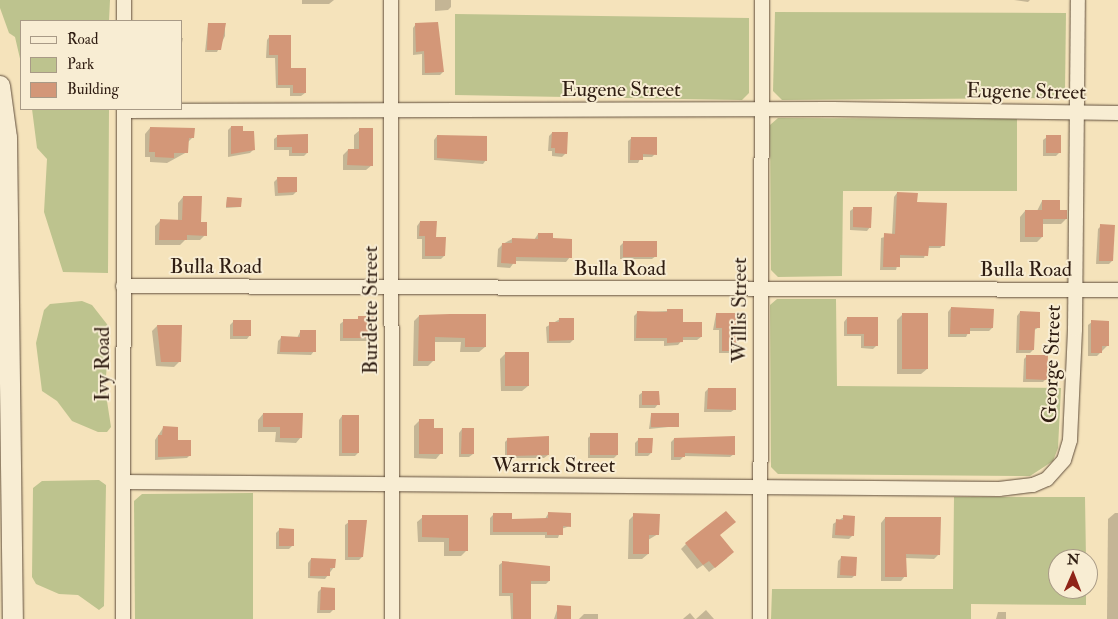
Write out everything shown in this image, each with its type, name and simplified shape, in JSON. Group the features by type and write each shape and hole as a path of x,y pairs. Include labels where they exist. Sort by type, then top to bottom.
{"street":[{"path":"124,0 124,20"},
{"name":"Burdette Street","path":"391,0 392,619"},
{"name":"Willis Street","path":"760,619 762,0"},
{"name":"George Street","path":"986,489 1033,485 1047,479 1064,460 1070,440 1075,290 1078,0"},
{"path":"0,86 7,138 4,291 13,619"},
{"name":"Eugene Street","path":"124,110 761,110 1118,113"},
{"name":"Ivy Road","path":"123,619 124,110"},
{"name":"Bulla Road","path":"123,286 1118,290"},
{"name":"Warrick Street","path":"123,482 986,489"}],"green space":[{"path":"0,0 110,0 109,20 20,20 20,59 15,37 9,33 0,8"},
{"path":"775,12 1066,13 1065,91 1057,98 782,100 773,91"},
{"path":"455,14 749,18 749,93 742,100 455,95"},
{"path":"32,110 109,110 108,273 63,272 44,212 47,159 37,148"},
{"path":"778,118 1017,119 1017,191 843,191 842,276 778,277 771,270 770,125"},
{"path":"777,299 836,299 837,386 1061,388 1058,448 1053,461 1030,476 778,474 771,467 770,305"},
{"path":"82,301 92,305 110,328 105,388 111,427 107,432 98,432 72,421 57,401 42,391 36,343 44,310 50,304"},
{"path":"99,480 106,485 104,606 99,610 78,595 59,594 36,584 32,577 33,488 42,481"},
{"path":"253,493 253,619 135,619 134,501 142,494"},
{"path":"954,497 1085,497 1086,549 1048,549 1048,599 1086,599 1086,605 971,604 971,619 771,619 772,589 953,589"}],"building":[{"path":"438,22 444,72 425,73 424,51 416,52 415,23"},
{"path":"208,23 226,23 221,50 207,50"},
{"path":"269,35 291,35 291,68 306,68 306,93 293,93 293,85 278,85 278,55 269,55"},
{"path":"231,126 243,126 243,131 254,131 255,150 231,154"},
{"path":"150,127 195,128 194,138 189,138 188,153 174,153 174,158 155,157 155,152 149,152"},
{"path":"359,128 373,128 373,166 347,165 348,149 359,149"},
{"path":"552,132 568,132 567,154 555,153 555,148 551,148"},
{"path":"308,134 308,153 292,153 292,147 277,147 277,135"},
{"path":"437,135 487,136 487,161 437,158"},
{"path":"1046,135 1061,135 1061,153 1046,153"},
{"path":"631,137 657,137 657,155 643,154 643,160 630,160"},
{"path":"277,177 297,177 297,192 278,193"},
{"path":"897,192 918,193 917,202 947,203 945,246 929,246 928,256 900,255 900,267 883,267 884,233 895,234"},
{"path":"183,196 202,196 201,222 207,222 207,236 187,235 187,240 159,240 160,219 182,220"},
{"path":"227,197 242,198 241,207 226,207"},
{"path":"1042,200 1060,200 1060,210 1067,210 1067,219 1043,219 1043,237 1025,237 1025,210 1042,210"},
{"path":"853,207 872,207 871,228 853,227"},
{"path":"420,221 437,221 436,237 446,237 445,256 425,256 425,236 419,236"},
{"path":"1100,224 1115,225 1113,261 1099,261"},
{"path":"538,233 553,233 553,238 572,239 572,258 516,257 516,264 501,263 502,243 512,243 512,238 538,239"},
{"path":"623,241 657,241 657,257 623,257"},
{"path":"951,307 994,309 993,328 970,328 970,334 950,334"},
{"path":"667,309 683,309 683,322 702,322 702,337 683,337 683,342 667,343 667,338 636,338 637,311 667,312"},
{"path":"1020,311 1040,312 1040,328 1035,328 1034,350 1019,350"},
{"path":"716,313 738,313 736,351 722,351 722,328 716,328"},
{"path":"902,313 928,313 928,369 902,369"},
{"path":"486,314 486,347 465,347 465,338 435,337 435,361 418,361 419,315"},
{"path":"358,316 376,316 376,338 343,338 343,319 358,319"},
{"path":"847,317 878,317 878,346 864,346 864,334 847,334"},
{"path":"559,318 574,318 574,340 549,341 549,322 559,322"},
{"path":"233,320 251,320 251,336 233,336"},
{"path":"1091,320 1109,321 1109,346 1102,346 1102,353 1091,353"},
{"path":"157,325 182,325 181,362 161,362"},
{"path":"300,330 316,330 316,352 280,352 281,336 300,337"},
{"path":"505,352 529,352 529,386 505,386"},
{"path":"1026,355 1048,355 1047,380 1026,379"},
{"path":"708,388 736,388 736,410 707,409"},
{"path":"642,391 659,391 660,405 642,405"},
{"path":"263,413 303,413 302,438 280,438 280,427 263,427"},
{"path":"651,413 679,413 679,427 651,427"},
{"path":"342,415 359,415 359,453 342,453"},
{"path":"419,419 434,419 434,428 443,428 443,454 419,454"},
{"path":"163,426 178,427 178,440 191,440 191,456 158,457 158,435 162,435"},
{"path":"462,428 474,428 474,454 461,454"},
{"path":"590,433 618,433 618,455 590,455"},
{"path":"549,436 549,455 507,456 507,438"},
{"path":"735,436 735,455 685,453 685,457 674,457 674,438"},
{"path":"638,438 653,438 652,453 638,453"},
{"path":"726,511 736,522 720,535 734,552 715,568 709,561 703,565 685,543"},
{"path":"548,512 571,513 571,527 563,526 563,535 547,535 547,532 493,532 493,513 512,513 512,519 548,518"},
{"path":"633,513 660,514 659,535 649,535 649,554 633,554"},
{"path":"422,515 468,515 468,551 449,551 449,538 422,537"},
{"path":"843,515 855,516 854,536 835,535 836,519 843,520"},
{"path":"885,517 941,517 940,555 906,554 907,577 885,577"},
{"path":"348,520 367,520 363,557 348,557"},
{"path":"279,528 294,529 294,546 279,546"},
{"path":"841,556 857,557 856,576 840,575"},
{"path":"311,558 336,559 335,568 330,568 330,576 310,576"},
{"path":"502,561 550,566 550,581 531,581 531,619 513,619 513,593 502,593"},
{"path":"321,587 335,588 335,610 320,610"},
{"path":"557,605 571,606 571,619 557,619"}]}
